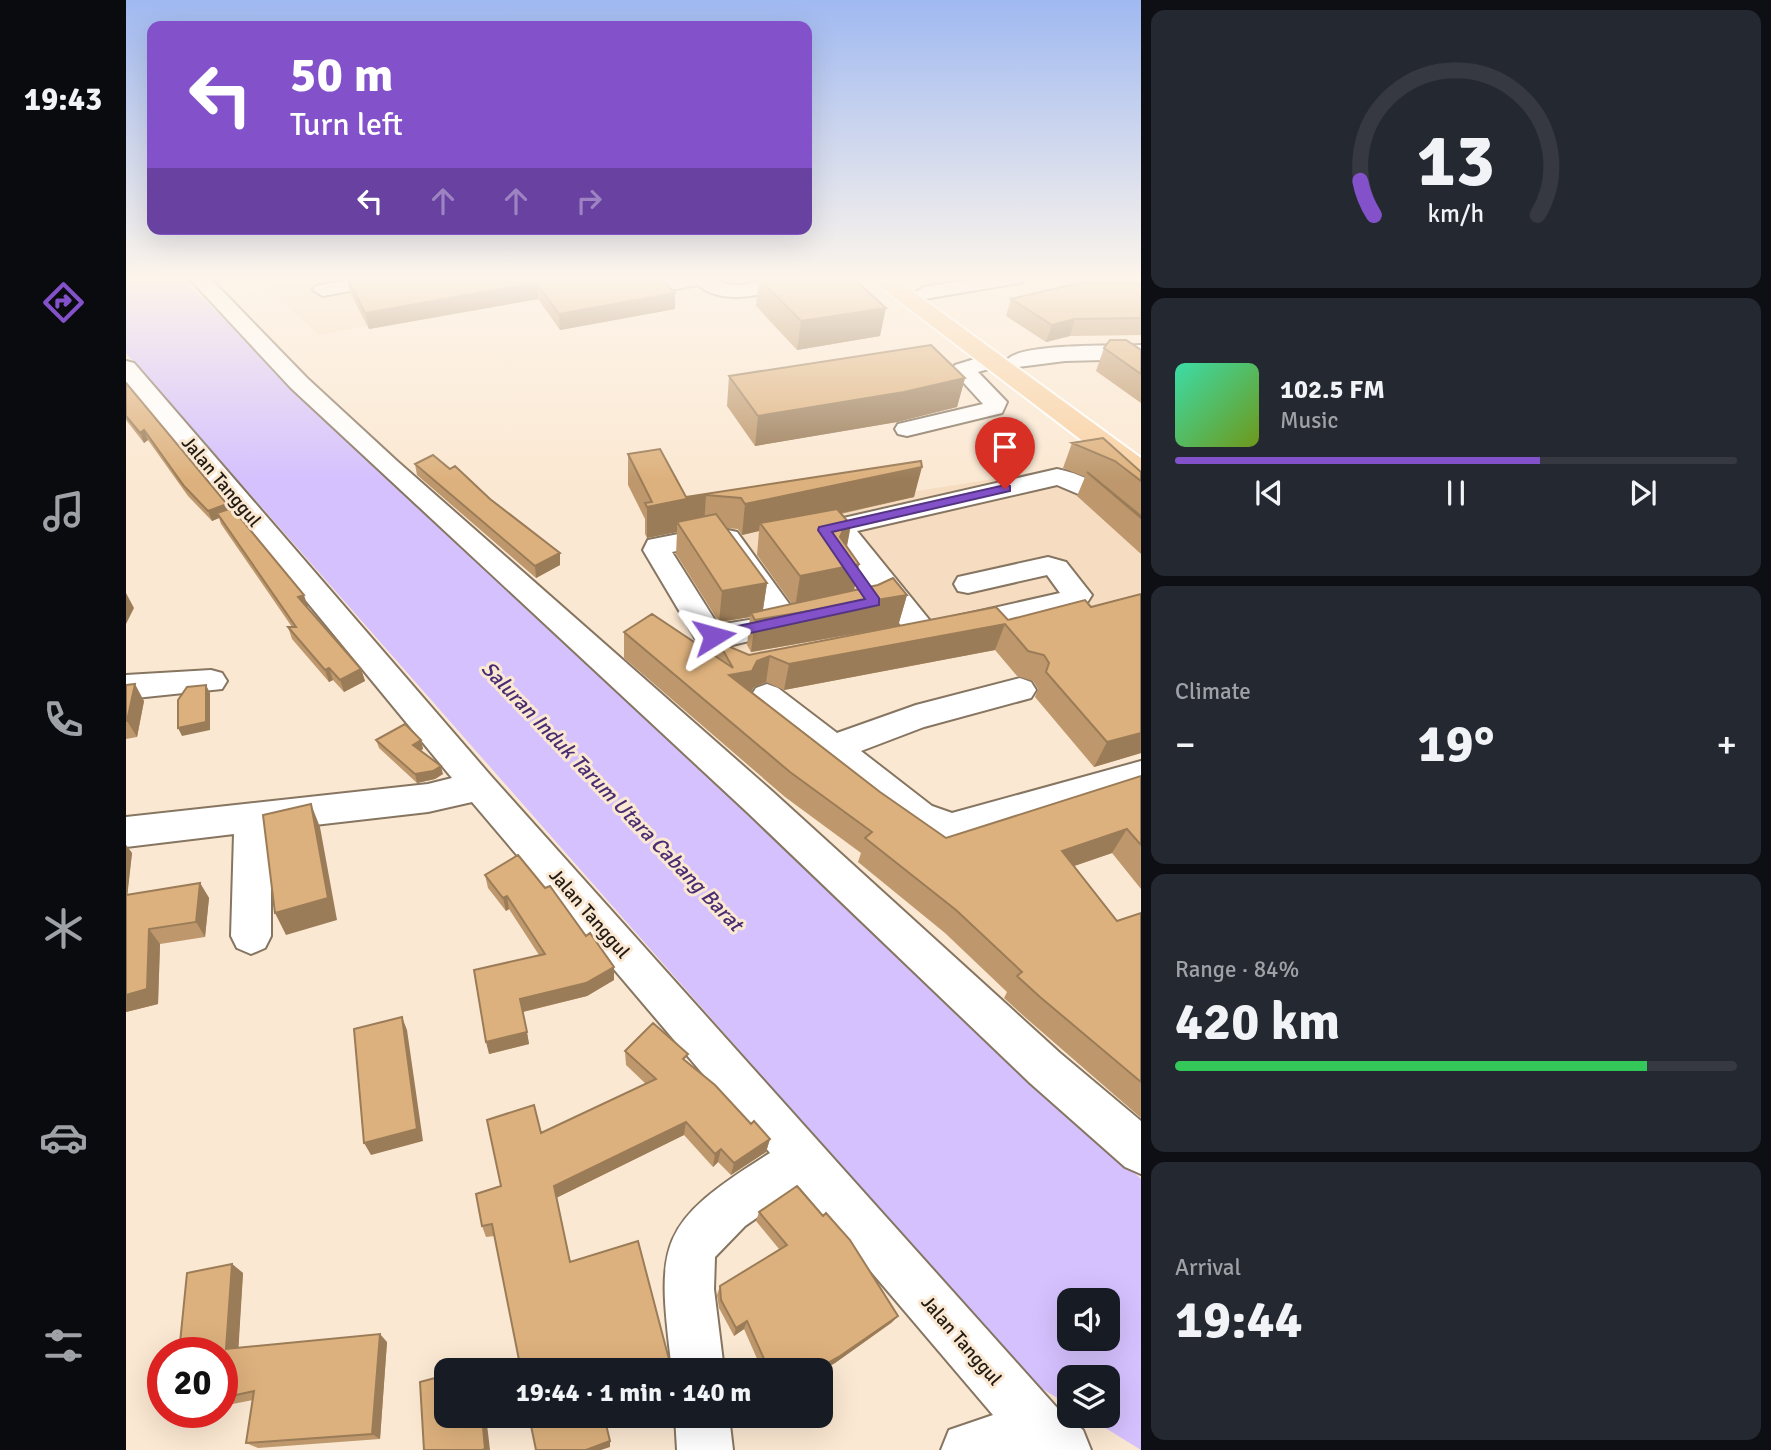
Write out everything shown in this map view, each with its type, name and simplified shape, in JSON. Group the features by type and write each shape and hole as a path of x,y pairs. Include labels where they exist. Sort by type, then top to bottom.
{"main road":[{"path":"968,345 1141,472"},
{"path":"996,345 1141,451"}],"street":[{"path":"262,345 299,383 388,466 771,812 1045,1068 1141,1151"},
{"path":"1018,360 1066,354 1141,352"},
{"path":"907,429 994,408 995,402 963,370 990,361"},
{"name":"Jalan Tanggul","path":"126,368 479,786 1051,1440"},
{"path":"825,530 1057,477 1076,481 1093,491 1141,534"},
{"path":"825,530 872,597 874,602 870,604"},
{"path":"825,530 911,637 1075,599 1077,595 1056,568 1048,566 968,584"},
{"path":"787,623 747,545 714,535 660,543 657,548 708,634 724,637 787,623 822,615"},
{"path":"724,637 740,665"},
{"path":"126,687 211,681"},
{"path":"833,748 916,718 1020,690"},
{"path":"767,696 919,816 952,828 1141,774"},
{"path":"126,832 429,798 479,786"},
{"path":"251,936 253,816"},
{"path":"697,1358 689,1271 694,1246 714,1221 804,1158"},
{"path":"703,1428 705,1450"},
{"path":"969,1450 1051,1440"}],"shaded area":[{"path":"1094,463 1141,507 1141,622 733,699 645,534"}],"water":[{"name":"Saluran Induk Tarum Utara Cabang Barat","path":"126,345 252,345 1141,1179 1141,1450 1105,1428 1120,1428 1120,1365 1057,1365 1057,1398 1031,1382 126,353"}],"building":[{"path":"931,345 965,378 904,392 758,416 729,376"},
{"path":"1106,345 1133,345 1141,350 1141,374 1104,348"},
{"path":"126,383 227,504 208,511 184,486 144,430 140,433 126,416"},
{"path":"1103,438 1141,472 1141,481 1115,461 1072,443"},
{"path":"660,449 686,497 921,461 922,467 745,504 741,498 706,495 647,507 645,503 652,502 628,454"},
{"path":"433,455 450,469 455,466 490,499 560,553 535,566 415,464"},
{"path":"1087,472 1141,516 1141,518"},
{"path":"232,508 304,595 298,597 361,669 340,680 329,668 325,670 288,627 296,627 217,513"},
{"path":"837,509 851,525 844,528 840,537 859,564 800,576 760,523"},
{"path":"716,514 767,583 722,591 677,522"},
{"path":"893,578 907,595 755,620 751,613 878,585"},
{"path":"1141,594 1141,733 1107,742 1046,672 1049,663 1044,655 1028,651 1005,624 789,664 770,656 757,661 752,671 729,675 880,792 946,838 1141,776 1141,845 1127,829 1062,851 1117,921 1141,913 1141,1082 1017,976 1022,972 956,910 865,838 872,832 790,772 624,632 652,614 733,668 706,620 713,622 730,647 749,655 996,607 1008,620 1085,600 1091,607"},
{"path":"135,684 127,721 126,721 126,685"},
{"path":"206,685 206,722 178,728 178,700 187,687"},
{"path":"405,724 421,740 413,745 441,766 433,771 415,774 376,740"},
{"path":"311,804 328,898 275,913 263,815"},
{"path":"518,855 545,888 550,886 586,936 590,933 614,967 586,983 520,999 527,1032 486,1042 474,970 545,954 507,896 503,898 485,875"},
{"path":"200,883 196,922 149,929 147,989 126,995 126,895"},
{"path":"402,1017 417,1129 364,1143 354,1029"},
{"path":"653,1023 688,1054 683,1059 715,1085 751,1124 754,1121 770,1139 734,1163 721,1149 715,1154 686,1122 554,1186 570,1262 638,1241 669,1358 519,1358 492,1224 482,1226 476,1194 501,1186 487,1120 534,1105 541,1133 656,1079 625,1051"},
{"path":"797,1186 823,1216 826,1213 850,1240 898,1316 833,1360 764,1358 747,1321 736,1328 721,1300 720,1286 787,1245 759,1212"},
{"path":"232,1264 227,1337 181,1337 187,1273"},
{"path":"380,1334 372,1434 246,1443 254,1391 238,1394 238,1348"},
{"path":"434,1378 434,1428 483,1428 485,1449 424,1450 420,1382"},
{"path":"531,1428 607,1428 610,1441 586,1450 536,1450"}],"route":[{"path":"714,636 724,637 874,602 824,530 1005,489"}]}
